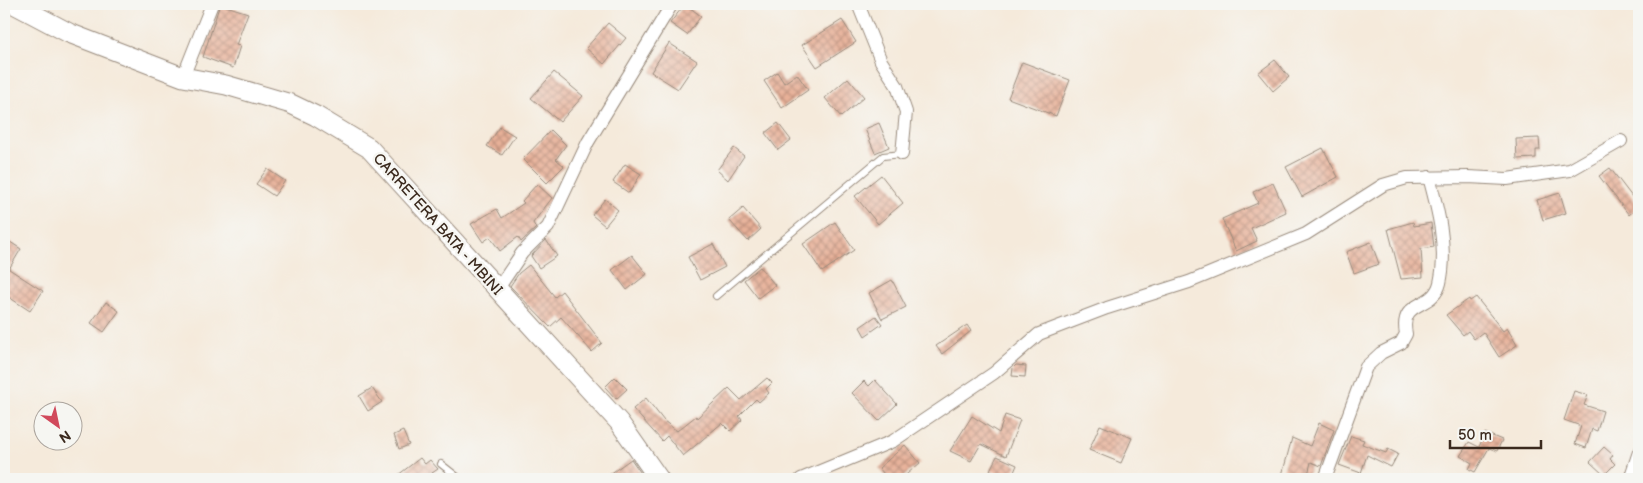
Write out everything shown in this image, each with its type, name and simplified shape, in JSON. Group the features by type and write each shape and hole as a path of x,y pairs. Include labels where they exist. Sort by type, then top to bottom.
{"main road":[{"name":"CARRETERA BATA - MBINI","path":"14,4 69,33 183,77 226,85 291,104 316,116 369,148 619,422 660,479"}],"street":[{"path":"183,77 212,4"},
{"path":"497,290 522,253 548,227 588,142 672,4"},
{"path":"858,4 881,61 897,86 906,112 902,154"},
{"path":"801,479 893,441 994,373 1039,334 1107,308 1189,282 1306,234 1383,186 1407,178 1507,179 1570,170 1621,141"},
{"path":"1325,479 1366,367 1381,353 1401,343 1406,334 1404,321 1409,310 1436,294 1440,282 1442,256 1439,215 1429,177"},
{"path":"1630,479 1639,452"}],"lane":[{"path":"716,296 884,156 902,154"},
{"path":"441,464 460,479"}],"building":[{"path":"220,4 248,13 236,45 240,46 233,68 203,57"},
{"path":"685,4 701,16 687,35 670,23"},
{"path":"842,20 856,42 817,67 802,45"},
{"path":"608,23 626,38 604,64 586,48"},
{"path":"669,43 697,61 678,89 651,72"},
{"path":"1275,60 1289,77 1273,91 1258,73"},
{"path":"1022,62 1070,80 1056,116 1008,98"},
{"path":"554,72 583,96 560,122 531,98"},
{"path":"777,72 784,83 797,74 808,90 782,108 764,81"},
{"path":"848,78 864,97 841,117 825,98"},
{"path":"778,123 791,140 778,150 765,133"},
{"path":"879,123 889,147 875,153 865,129"},
{"path":"500,127 515,136 502,155 487,146"},
{"path":"551,130 566,145 556,159 564,166 547,183 523,159"},
{"path":"1539,138 1540,150 1536,150 1536,158 1517,159 1516,139"},
{"path":"734,148 744,156 728,180 717,170"},
{"path":"1323,148 1338,177 1302,197 1286,167"},
{"path":"625,164 641,174 629,193 613,182"},
{"path":"1610,168 1639,206 1629,215 1599,176"},
{"path":"267,169 285,181 274,196 256,184"},
{"path":"881,175 903,203 878,224 855,196"},
{"path":"1273,183 1286,212 1251,228 1257,241 1236,251 1222,219 1258,203 1253,192"},
{"path":"537,184 552,198 533,223 536,228 521,242 518,237 500,251 490,237 483,242 471,224 497,209 502,218 524,203 522,201"},
{"path":"1560,193 1566,213 1543,220 1537,200"},
{"path":"605,199 618,210 605,226 592,215"},
{"path":"743,208 761,229 748,241 729,220"},
{"path":"835,222 854,250 822,272 803,244"},
{"path":"1413,222 1414,226 1431,223 1434,247 1421,249 1423,277 1401,279 1388,229"},
{"path":"4,238 21,249 9,269 43,291 30,311 4,294"},
{"path":"546,240 557,256 539,268 531,256"},
{"path":"1371,242 1379,264 1354,273 1346,252"},
{"path":"713,244 725,267 700,280 688,257"},
{"path":"632,255 647,274 627,290 612,270"},
{"path":"529,265 555,297 562,291 602,343 592,352 561,317 550,327 510,286 519,273"},
{"path":"760,267 775,285 758,298 744,280"},
{"path":"892,280 906,307 882,319 869,293"},
{"path":"1476,297 1503,331 1507,328 1517,345 1499,357 1483,332 1474,339 1468,331 1463,335 1446,315 1469,299 1470,301"},
{"path":"106,302 119,311 104,332 91,323"},
{"path":"876,316 882,324 865,336 860,327"},
{"path":"967,325 971,331 942,354 936,346"},
{"path":"1016,365 1026,366 1025,377 1012,376 1013,368"},
{"path":"615,377 627,389 616,399 605,387"},
{"path":"767,378 772,383 766,389 769,393 759,402 756,399 739,416 742,420 730,431 722,423 683,456 667,436 662,441 633,409 646,398 664,421 677,431 696,416 697,418 729,388 741,400"},
{"path":"875,380 897,404 879,421 852,393 864,381 869,386"},
{"path":"372,388 382,402 368,411 359,396"},
{"path":"1574,391 1588,395 1584,405 1603,411 1597,431 1592,429 1586,448 1575,444 1581,426 1564,420"},
{"path":"1005,415 1020,420 1006,456 981,444 971,461 950,451 972,416 999,433"},
{"path":"1319,423 1334,430 1321,466 1311,462 1307,479 1281,479 1292,438 1310,446"},
{"path":"1100,425 1132,438 1121,463 1089,450"},
{"path":"403,431 409,445 399,449 394,435"},
{"path":"1485,433 1502,440 1497,451 1489,448 1475,472 1469,469 1472,463 1460,456 1469,442 1479,447"},
{"path":"1351,436 1364,440 1362,444 1386,453 1388,449 1398,454 1391,467 1367,455 1361,473 1339,465"},
{"path":"905,445 920,463 901,479 888,479 879,468"},
{"path":"1604,447 1613,455 1610,459 1615,464 1604,475 1590,462"},
{"path":"997,456 1017,465 1011,479 990,470"},
{"path":"420,458 425,464 430,460 438,469 432,473 437,479 393,479"},
{"path":"631,459 643,476 638,479 603,479"}]}
